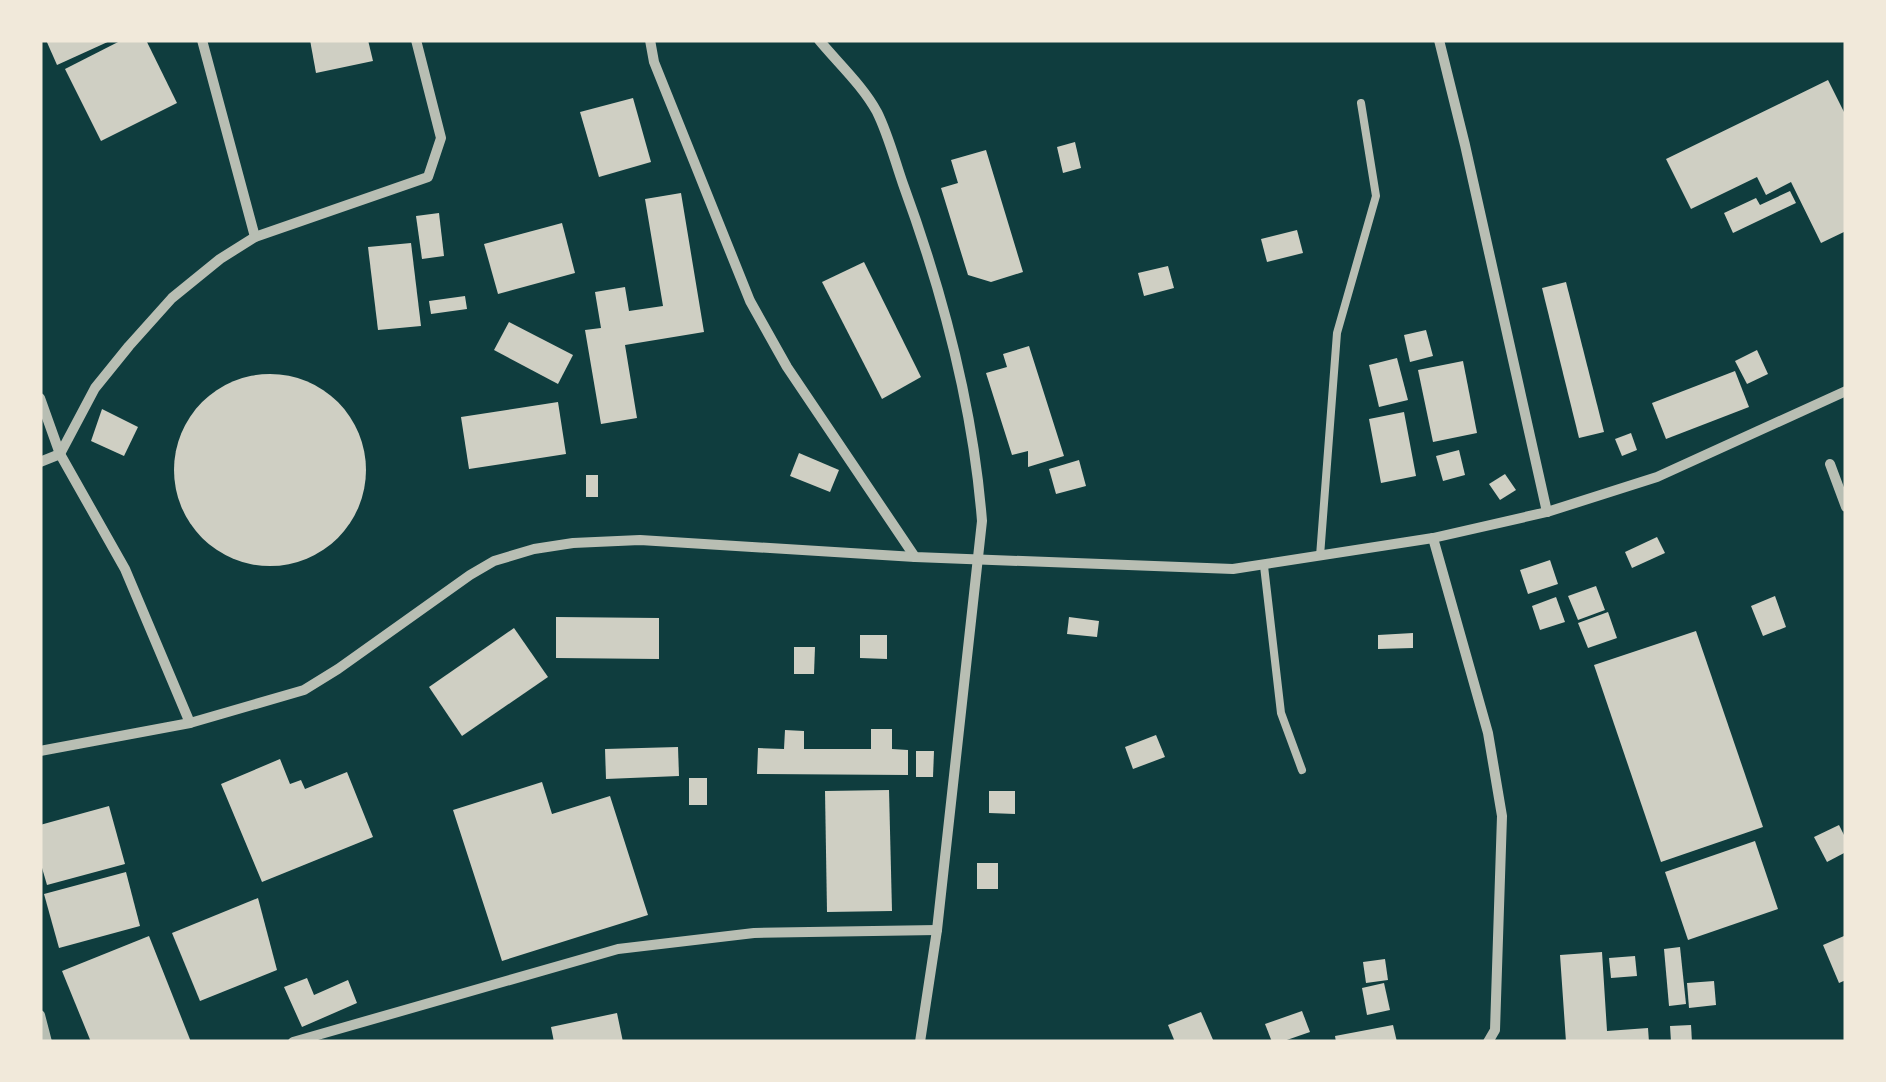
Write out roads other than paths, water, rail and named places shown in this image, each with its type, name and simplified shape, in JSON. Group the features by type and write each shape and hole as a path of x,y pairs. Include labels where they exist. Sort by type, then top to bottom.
{"street":[{"path":"202,40 255,236"},
{"path":"40,462 60,454 95,388 172,298 255,236 428,177 440,138 416,40"},
{"path":"650,40 654,62 750,301 787,367 915,557"},
{"path":"819,40 878,114 918,223 957,360 972,430 982,521 937,930 920,1042"},
{"path":"1438,40 1547,512"},
{"path":"40,751 190,723 304,690 470,575 494,561 534,549 572,542 640,540 915,557 1233,570 1433,538 1547,512 1658,477 1846,391"},
{"path":"40,398 60,454 124,569 190,723"},
{"path":"1830,464 1846,507"},
{"path":"1433,538 1488,732 1502,816 1495,1030 1488,1042"},
{"path":"292,1042 618,949 754,932 937,930"},
{"path":"40,1014 46,1042"}],"lane":[{"path":"1320,556 1336,333 1376,196 1361,103"},
{"path":"1264,566 1281,713 1302,770"}]}
